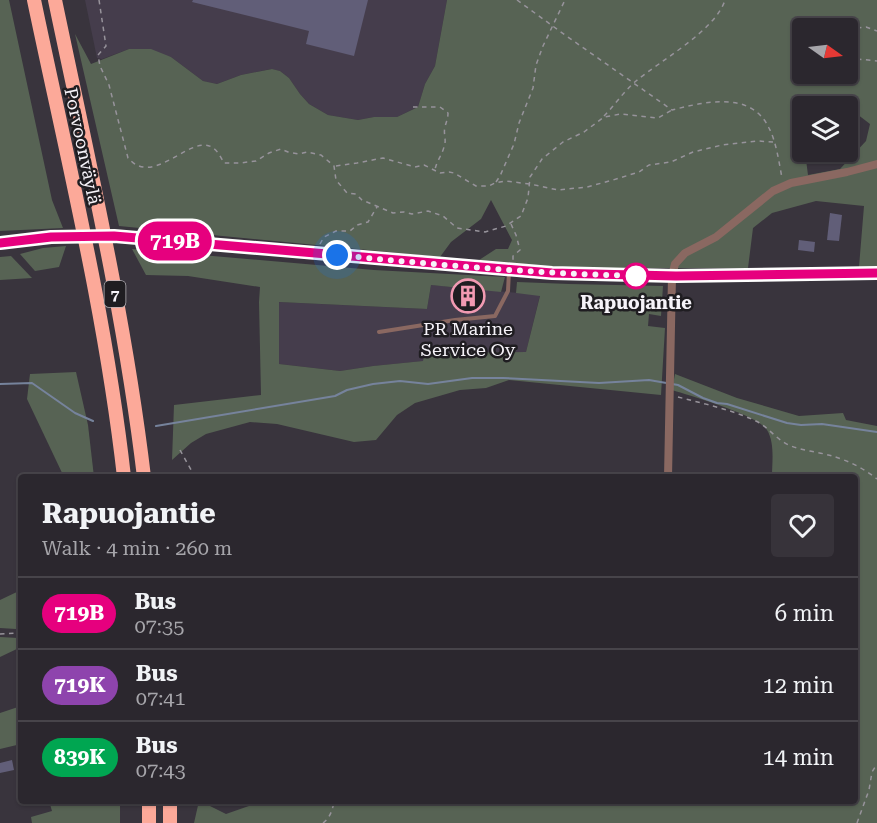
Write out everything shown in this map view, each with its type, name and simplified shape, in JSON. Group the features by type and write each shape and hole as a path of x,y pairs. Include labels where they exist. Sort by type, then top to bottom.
{"highway":[{"name":"Porvoonväylä","path":"34,0 93,285 124,474"},
{"name":"Porvoonväylä","path":"55,0 106,249 130,379 144,474"},
{"path":"148,804 149,823"},
{"path":"170,804 170,823"}],"street":[{"path":"668,474 672,276 675,264 685,253 716,237 783,186 877,164"},
{"path":"0,243 72,236"},
{"path":"114,236 315,254 610,275 877,273"}],"lane":[{"path":"379,332 495,316 508,291 511,267"}],"path":[{"path":"99,0 106,46 98,55 100,66 110,85 128,158 140,167 155,167 196,147 206,145 214,148 224,163 256,161 281,149 299,154 307,152 321,154 334,166 336,180 347,194 356,194 362,200 393,213 412,214 428,211 443,216 457,228 485,232 506,226 520,216 528,198 530,177 542,159 563,142 584,132 604,117 634,83 700,34 723,7 726,0"},
{"path":"517,0 672,110"},
{"path":"495,183 514,144 519,123 533,88 536,65 565,0"},
{"path":"858,28 866,27 877,31"},
{"path":"858,59 877,61"},
{"path":"604,117 621,114 658,118 672,110 701,102 732,102 748,106 762,116 770,129 783,186"},
{"path":"413,107 441,107 448,113 444,133 446,141 435,170"},
{"path":"334,166 383,158 415,167 424,165 440,173 454,173 476,186 489,186 505,181 558,190 587,187 613,180 639,172 649,165 671,162 693,152 722,145 758,141 773,142"},
{"path":"315,254 324,237 336,231 350,231 357,225 368,222 377,206"},
{"path":"511,223 520,250 513,256 511,267"},
{"path":"669,394 734,412 768,428 783,442 795,448 833,456 855,465 877,479"},
{"path":"180,450 193,474"},
{"path":"0,634 18,632"},
{"path":"856,823 869,790 872,772 877,764"},
{"path":"326,822 334,804"}],"shaded area":[{"path":"85,0 447,0 435,66 425,84 418,107 397,117 358,120 328,115 309,104 289,78 280,71 271,69 241,75 217,84 203,81 171,57 129,49 102,59 97,58"},
{"path":"431,285 540,295 526,352 426,353 424,361 340,371 279,364 279,302 427,309"}],"green space":[{"path":"0,0 9,0 52,200 63,228 0,231"},
{"path":"447,0 877,0 877,267 859,267 864,206 816,201 772,213 753,228 748,268 636,268 626,271 476,262 496,249 508,249 512,240 491,200 481,219 451,242 440,257 119,226 75,34 91,64 129,49 151,49 171,57 203,81 217,84 241,75 272,69 280,71 289,78 309,104 328,115 358,120 397,117 418,107 425,84 435,66"},
{"path":"66,246 59,267 35,271 20,254 43,248"},
{"path":"132,249 374,270 505,277 501,292 431,285 427,309 279,302 279,364 340,371 423,361 425,353 526,352 540,296 516,293 517,282 663,286 661,316 649,314 648,326 665,328 661,395 509,380 486,388 460,390 415,403 397,415 376,440 354,442 277,424 250,422 206,434 191,443 172,460 174,405 261,395 260,287 188,276 146,275"},
{"path":"11,256 32,278 0,280 0,257"},
{"path":"76,372 88,425 94,474 63,474 27,399 30,374"},
{"path":"675,374 737,398 799,416 843,413 846,420 877,426 877,823 194,823 198,804 207,804 226,814 254,804 858,804 858,474 772,474 770,435 761,424 738,412 672,390"},
{"path":"18,591 18,627 16,629 0,628 0,600"},
{"path":"0,637 18,638 18,648 0,657"},
{"path":"18,707 18,745 0,749 0,713"},
{"path":"50,804 120,804 120,823 32,823 31,817 52,811"}],"building":[{"path":"193,0 368,0 354,56 306,44 309,31 192,2"},
{"path":"830,213 842,215 839,241 827,240"},
{"path":"799,240 815,242 814,252 798,250"},
{"path":"12,760 14,770 0,773 0,763"}],"waterway":[{"path":"156,426 335,396 347,390 373,384 400,381 428,384 472,378 503,378 599,383 649,380 678,385 717,403 787,423 822,424 877,432"},
{"path":"0,384 32,383 75,413 93,421"}],"bus line":[{"name":"719B","path":"0,243 51,237 114,236 508,271 610,275 877,273"}],"place":[{"name":"Rapuojantie","path":"636,276"},
{"name":"PR Marine Service Oy","path":"468,296"}],"route":[{"path":"337,255 508,271 642,276 636,276"}]}
